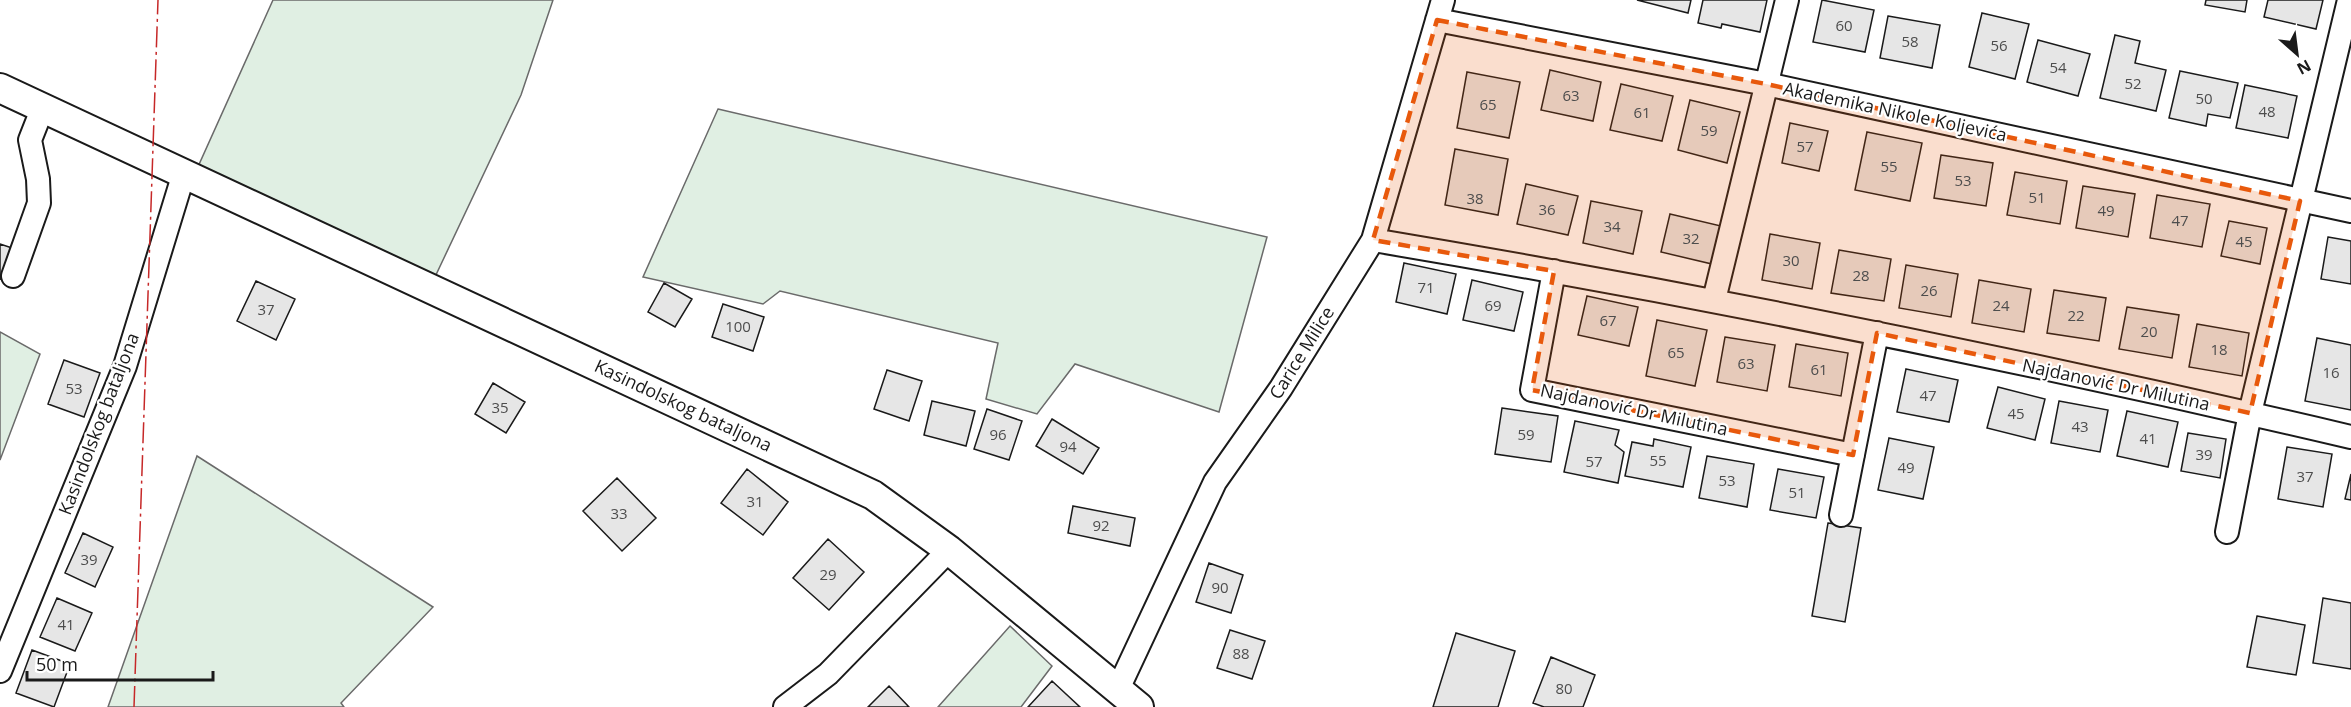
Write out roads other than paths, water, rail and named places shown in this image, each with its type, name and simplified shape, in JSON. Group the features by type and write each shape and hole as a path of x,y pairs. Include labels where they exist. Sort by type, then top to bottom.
{"street":[{"path":"1714,300 1787,0"},
{"path":"2227,532 2250,413 2349,0"},
{"name":"Akademika Nikole Koljevića","path":"1440,10 1766,84 2351,211"},
{"name":"Carice Milice","path":"1131,701 1215,482 1281,388 1373,240 1440,10"},
{"name":"Kasindolskog bataljona","path":"0,88 873,495 949,550 1131,701"},
{"path":"13,276 39,203 38,179 30,141 43,107"},
{"name":"Kasindolskog bataljona","path":"0,671 125,366 184,173"},
{"name":"Najdanović Dr Milutina","path":"1373,240 1714,300 1878,333 2351,437"},
{"name":"Najdanović Dr Milutina","path":"1554,271 1532,390 1853,455"},
{"path":"1841,515 1878,333"},
{"path":"785,707 828,674 949,550"}]}
